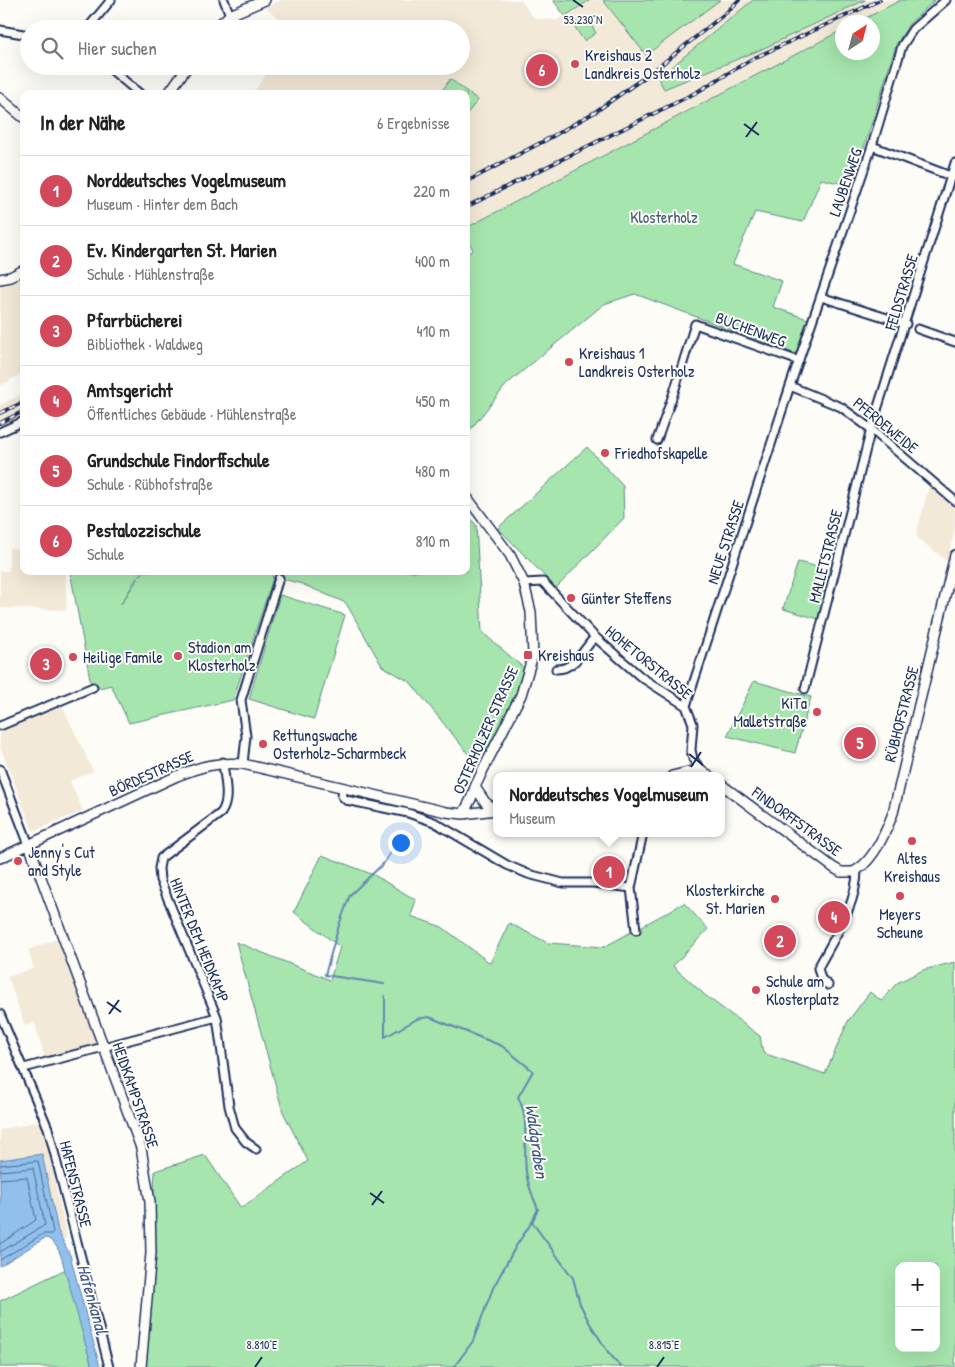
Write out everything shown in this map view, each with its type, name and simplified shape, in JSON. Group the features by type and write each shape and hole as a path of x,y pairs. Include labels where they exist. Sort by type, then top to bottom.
{"street":[{"path":"94,20 111,0"},
{"path":"224,0 230,15"},
{"path":"224,20 230,15 265,0"},
{"name":"LAUBENWEG","path":"790,386 872,146 902,46 913,29 946,0"},
{"path":"0,30 20,33"},
{"path":"118,75 135,90"},
{"path":"171,90 182,75"},
{"path":"0,98 20,115"},
{"path":"872,146 953,177"},
{"name":"FELDSTRASSE","path":"871,429 953,177 955,163"},
{"path":"0,279 20,272"},
{"path":"821,297 906,324"},
{"name":"BUCHENWEG","path":"657,440 696,324 799,361"},
{"path":"918,329 955,342"},
{"name":"PFERDEWEIDE","path":"790,386 842,407 871,429 955,501"},
{"name":"NEUE STRASSE","path":"686,706 790,386"},
{"path":"0,432 20,423"},
{"name":"MALLETSTRASSE","path":"805,690 871,429"},
{"name":"OSTERHOLZER STRASSE","path":"463,814 521,696 533,655 531,612 524,583 510,555 470,501"},
{"name":"RÜBHOFSTRASSE","path":"857,870 868,860 886,833 893,813 955,555"},
{"path":"243,764 246,736 241,700 279,578"},
{"name":"HOHETORSTRASSE","path":"524,583 542,582 595,637 641,677 686,706 693,724 691,750 693,758 700,769"},
{"path":"556,669 563,670 582,655 586,646 595,637"},
{"path":"0,726 93,686"},
{"name":"BÖRDESTRASSE","path":"0,858 177,776 198,767 223,762 243,764 446,812 463,814 493,810"},
{"name":"HINTER DEM HEIDKAMP","path":"223,762 227,799 226,807 221,813 161,858 158,868 160,880 217,1017 224,1076 233,1120 246,1142 256,1149"},
{"path":"0,769 29,845"},
{"path":"688,772 700,769 704,772"},
{"path":"475,787 485,802 493,808"},
{"name":"FINDORFFSTRASSE","path":"725,787 834,868 848,873 857,870"},
{"path":"342,788 342,796 346,800 408,813 434,822 507,865 528,874 563,883 593,883 631,888"},
{"path":"636,930 631,888 642,837"},
{"name":"HEIDKAMPSTRASSE","path":"29,845 141,1148 150,1202 151,1253 141,1367"},
{"path":"828,985 821,979 818,968 853,899 857,882 857,870"},
{"name":"HAFENSTRASSE","path":"0,1014 48,1128 110,1367"},
{"path":"24,1068 217,1017"}],"shaded area":[{"path":"281,0 521,0 531,15 537,19 557,20 590,0 603,0 646,55 720,0 753,0 659,78 760,50 865,0 901,0 872,15 835,15 835,34 470,226 470,90 255,90 266,75 470,75 470,20 281,20 265,8"},
{"path":"20,279 20,374 0,386 0,285"},
{"path":"20,395 20,418 0,428 0,405"},
{"path":"929,486 955,509 955,529 947,561 916,535"},
{"path":"9,548 20,549 20,575 65,575 67,610 0,608 0,571 9,571"},
{"path":"62,705 93,771 70,781 83,811 33,831 0,746 0,730"},
{"path":"57,939 98,1043 95,1046 45,1059 35,1023 25,1026 8,977 34,968 28,950"},
{"path":"39,1121 48,1150 67,1238 62,1240 58,1231 42,1155 0,1160 0,1130"}],"green space":[{"path":"553,0 590,0 565,16"},
{"path":"603,0 720,0 646,55"},
{"path":"753,0 865,0 760,50 664,89 658,78"},
{"name":"Klosterholz","path":"901,0 935,0 909,24 896,45 852,186 821,179 803,222 755,212 733,264 782,281 773,307 808,319 796,354 635,294 604,304 507,384 470,430 470,252 473,250 470,244 470,226 835,34 835,60 880,60 880,15 872,15"},
{"path":"586,16 596,33 584,41 573,24"},
{"path":"450,79 465,90 443,90"},
{"path":"470,94 478,100 470,110"},
{"path":"587,447 623,486 624,518 556,588 498,528"},
{"path":"470,518 476,525 482,632 526,670 499,735 474,761 410,682 382,666 346,603 302,584 279,578 277,575 470,575"},
{"path":"798,562 832,570 819,619 783,609"},
{"name":"Stadion am Klosterholz","path":"71,575 139,575 121,604 140,575 272,575 273,578 233,700 129,723 111,685 92,690"},
{"path":"280,595 345,615 314,719 249,699"},
{"path":"754,681 811,697 795,753 727,736"},
{"path":"322,855 374,875 416,900 411,916 442,927 490,963 509,923 548,943 604,947 684,903 708,929 673,966 706,996 760,1036 763,1053 825,1074 848,1021 870,992 881,1001 897,983 923,970 955,962 955,1367 144,1367 155,1171 205,1155 241,1208 308,1161 283,1112 236,942 330,980 340,947 294,912"},
{"path":"66,1269 92,1367 0,1367 0,1301"}],"water":[{"path":"42,1154 58,1231 70,1255 100,1367 92,1367 57,1247 49,1239 45,1238 0,1266 0,1160"}],"waterway":[{"name":"Waldgraben","path":"384,984 325,975 339,925 350,895 384,863 392,850"},
{"name":"Waldgraben","path":"385,996 385,1037 417,1019 429,1017 502,1046 533,1071 518,1097 524,1114 527,1176 530,1190 538,1209 532,1222 573,1278 580,1304 589,1322 608,1352 621,1367"},
{"path":"454,1367 473,1341 493,1288 516,1246 532,1222"}],"railway":[{"path":"470,180 595,112 652,72 727,12 739,0"},
{"path":"470,205 697,92 752,59 880,0"},
{"path":"0,413 20,404"},
{"path":"0,423 20,413"}],"place":[{"name":"Kreishaus 2 Landkreis Osterholz","path":"575,64"},
{"name":"Pestalozzischule","path":"542,70"},
{"name":"Kreishaus 1 Landkreis Osterholz","path":"569,362"},
{"name":"Friedhofskapelle","path":"605,453"},
{"name":"Günter Steffens","path":"571,598"},
{"name":"Kreishaus","path":"528,655"},
{"name":"Stadion am Klosterholz","path":"178,656"},
{"name":"Heilige Famile","path":"73,657"},
{"name":"Pfarrbücherei","path":"46,664"},
{"name":"KiTa Malletstraße","path":"817,712"},
{"name":"Grundschule Findorffschule","path":"860,743"},
{"name":"Rettungswache Osterholz-Scharmbeck","path":"263,744"},
{"name":"Altes Kreishaus","path":"912,841"},
{"name":"Jenny's Cut and Style","path":"18,861"},
{"name":"Norddeutsches Vogelmuseum","path":"609,872"},
{"name":"Meyers Scheune","path":"900,896"},
{"name":"Klosterkirche St. Marien","path":"775,899"},
{"name":"Amtsgericht","path":"834,917"},
{"name":"Ev. Kindergarten St. Marien","path":"780,941"},
{"name":"Schule am Klosterplatz","path":"756,990"}],"water label":[{"name":"Hafenkanal","path":"93,1299"}]}
